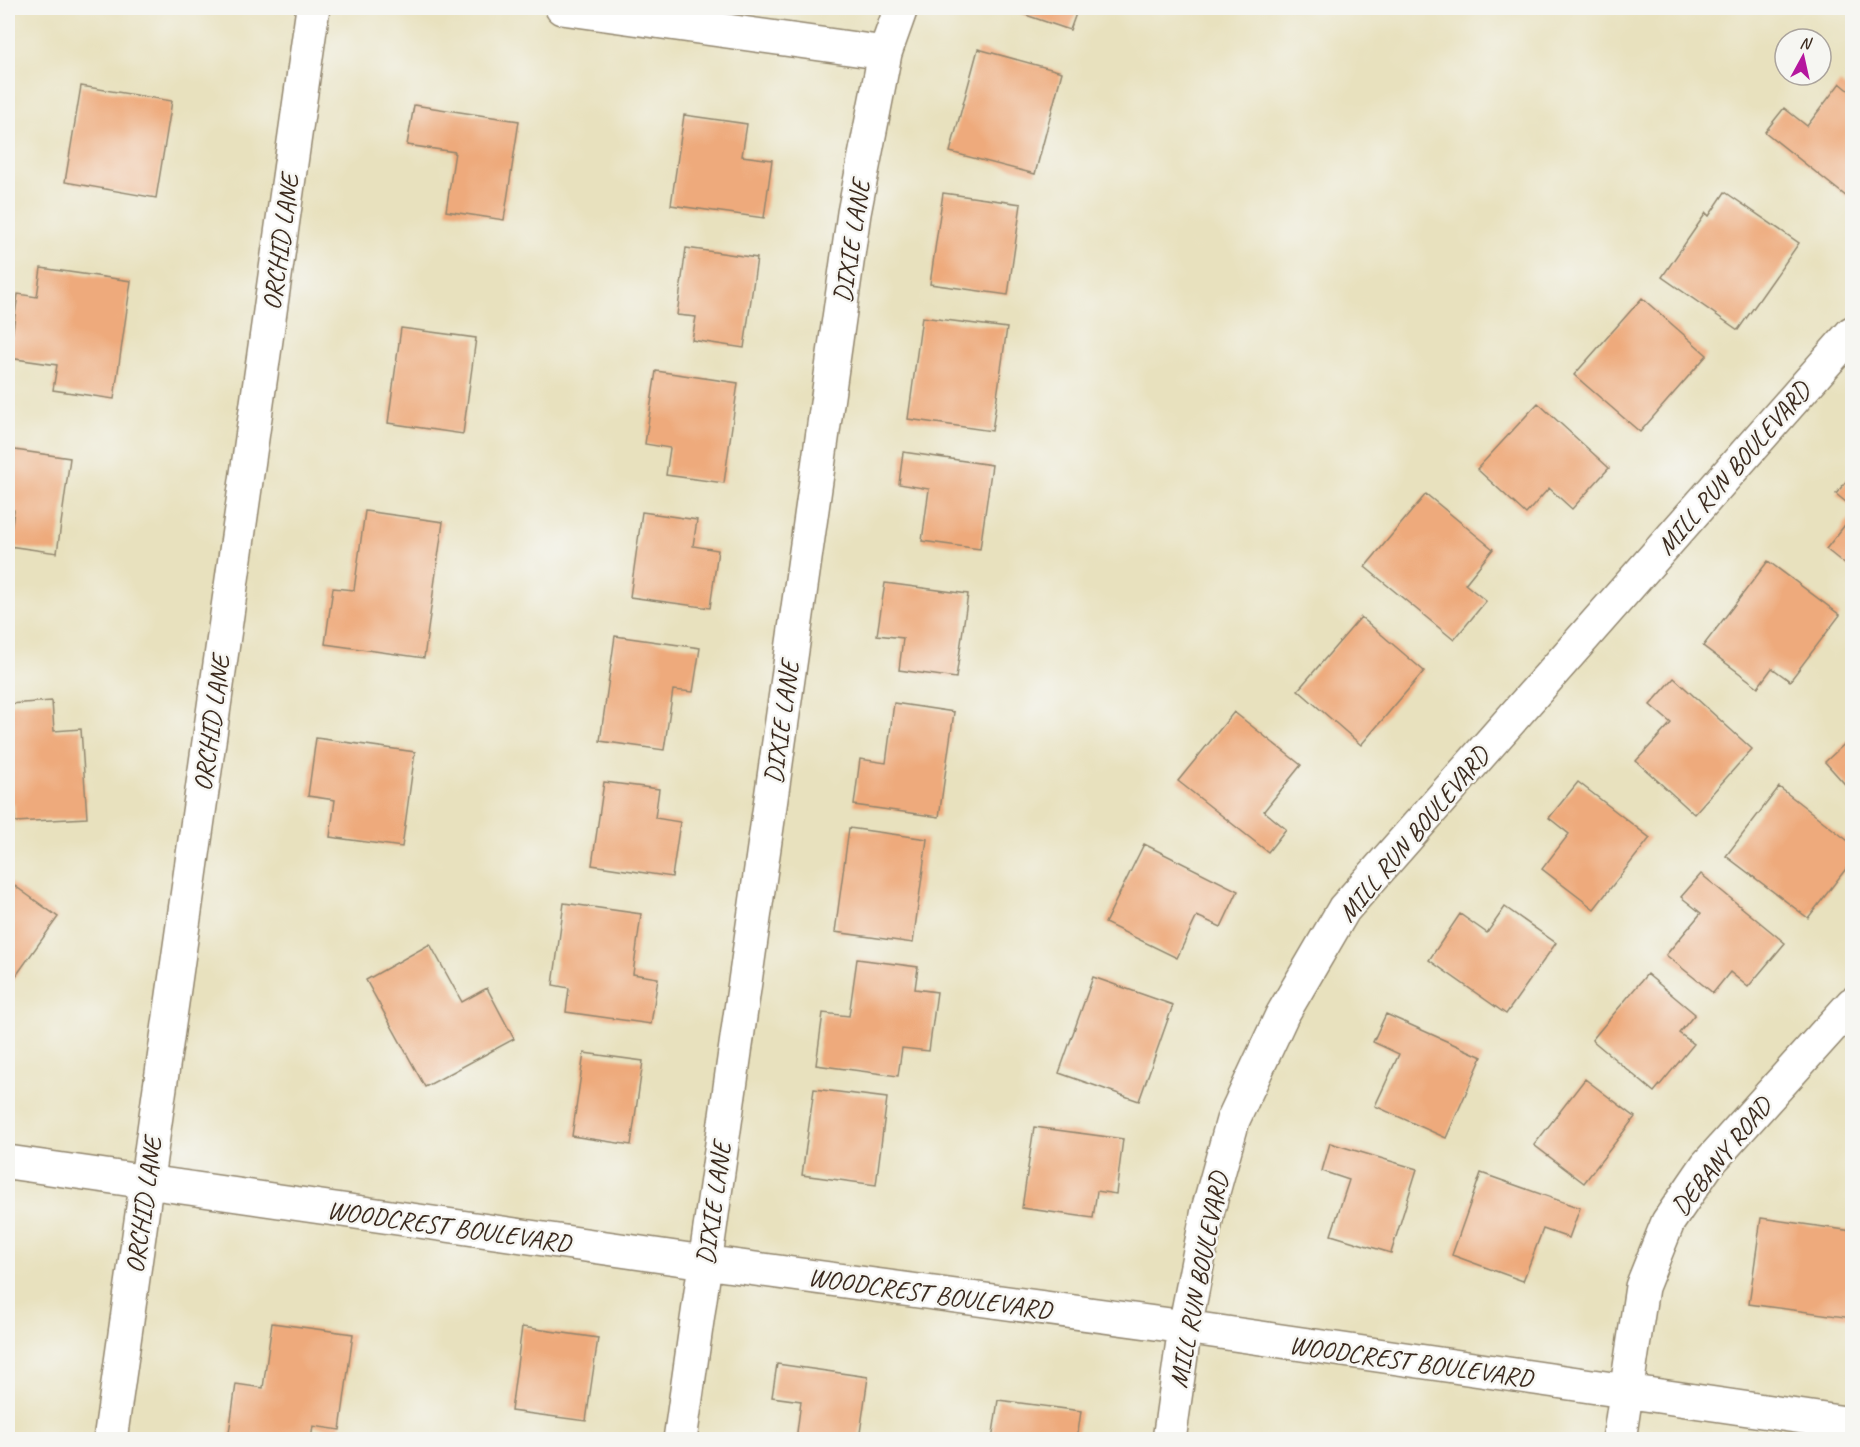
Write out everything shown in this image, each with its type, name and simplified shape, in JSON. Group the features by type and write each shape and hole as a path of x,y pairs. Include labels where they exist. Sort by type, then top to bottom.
{"street":[{"name":"ORCHID LANE","path":"110,1440 313,8"},
{"path":"562,8 885,52"},
{"name":"DIXIE LANE","path":"680,1440 854,213 885,52 901,8"},
{"name":"MILL RUN BOULEVARD","path":"1169,1440 1185,1328 1208,1210 1233,1120 1282,1015 1344,909 1852,333"},
{"name":"DEBANY ROAD","path":"1618,1440 1642,1287 1668,1222 1707,1165 1852,1004"},
{"name":"WOODCREST BOULEVARD","path":"8,1162 1852,1424"}],"building":[{"path":"1018,8 1078,8 1070,30 1017,12"},
{"path":"978,49 1062,72 1035,174 950,152"},
{"path":"1840,83 1852,93 1852,190 1847,197 1765,132 1784,108 1807,126"},
{"path":"81,86 172,101 156,198 65,182"},
{"path":"414,105 519,121 504,220 446,211 455,152 407,145"},
{"path":"684,115 747,124 742,156 772,160 764,218 671,205"},
{"path":"1725,192 1799,243 1738,330 1662,277 1706,213 1709,216"},
{"path":"943,193 1021,204 1008,295 930,284"},
{"path":"686,248 757,258 744,348 692,340 696,317 677,315"},
{"path":"41,268 131,281 114,399 53,390 57,365 9,358 18,294 37,297"},
{"path":"1642,298 1707,355 1640,432 1574,375"},
{"path":"922,317 1007,328 992,431 908,419"},
{"path":"401,328 476,338 463,434 388,423"},
{"path":"656,371 738,383 724,483 666,475 670,448 645,444"},
{"path":"1538,403 1609,468 1572,509 1549,488 1526,514 1477,469"},
{"path":"8,449 70,458 57,553 9,546 14,510 8,509"},
{"path":"903,452 992,465 980,549 922,541 929,489 899,484"},
{"path":"1852,474 1852,507 1836,494"},
{"path":"1426,494 1493,549 1465,584 1486,601 1454,640 1365,567"},
{"path":"365,511 443,522 424,658 325,644 333,588 354,590"},
{"path":"642,512 697,520 693,546 718,550 710,608 630,597"},
{"path":"1852,516 1852,570 1826,549"},
{"path":"1768,561 1840,615 1790,681 1772,668 1758,687 1703,646"},
{"path":"885,583 968,594 956,678 899,670 903,638 877,635"},
{"path":"1361,617 1424,671 1361,745 1298,690"},
{"path":"615,636 700,648 693,692 673,690 664,750 600,741"},
{"path":"1674,678 1752,749 1694,814 1636,761 1671,723 1650,705"},
{"path":"52,701 54,731 81,729 87,818 15,822 14,804 8,804 8,704"},
{"path":"894,703 954,712 939,817 854,805 860,759 886,763"},
{"path":"1234,712 1301,765 1264,811 1286,829 1268,852 1178,781"},
{"path":"1852,737 1852,792 1825,762"},
{"path":"316,738 415,752 402,847 330,837 335,800 308,796"},
{"path":"604,782 659,789 655,818 680,822 672,877 592,865"},
{"path":"1578,782 1650,838 1594,909 1542,869 1569,834 1549,818"},
{"path":"1779,787 1852,844 1852,861 1808,918 1726,856"},
{"path":"849,828 927,839 913,943 835,932"},
{"path":"1144,844 1238,891 1221,927 1197,916 1177,958 1105,923"},
{"path":"1701,874 1785,943 1748,987 1730,972 1713,993 1666,955 1701,913 1681,897"},
{"path":"8,881 58,917 8,987"},
{"path":"564,903 641,914 633,974 658,978 651,1024 566,1012 569,988 553,985"},
{"path":"1505,907 1556,943 1506,1014 1429,960 1460,914 1487,933"},
{"path":"430,944 462,1002 487,988 514,1039 425,1087 366,980"},
{"path":"857,959 918,967 915,989 937,992 929,1051 902,1048 898,1076 816,1065 823,1013 849,1016"},
{"path":"1647,974 1695,1014 1679,1033 1694,1044 1654,1092 1592,1040"},
{"path":"1093,977 1173,1005 1139,1101 1059,1073"},
{"path":"1386,1014 1482,1057 1446,1138 1375,1106 1399,1054 1373,1042"},
{"path":"584,1053 643,1061 631,1145 572,1136"},
{"path":"1585,1079 1635,1117 1584,1183 1534,1145"},
{"path":"814,1089 887,1098 876,1185 802,1175"},
{"path":"1034,1127 1123,1139 1116,1194 1097,1191 1093,1218 1022,1208"},
{"path":"1330,1143 1417,1169 1391,1253 1331,1235 1349,1180 1322,1171"},
{"path":"1481,1173 1580,1208 1569,1238 1543,1229 1523,1281 1452,1255"},
{"path":"1761,1218 1852,1231 1852,1318 1749,1304"},
{"path":"272,1323 353,1334 340,1430 313,1426 311,1440 228,1440 236,1384 263,1388"},
{"path":"522,1327 598,1338 586,1421 511,1411"},
{"path":"777,1364 868,1377 859,1440 796,1440 801,1401 772,1397"},
{"path":"998,1400 1081,1411 1077,1440 992,1440"}]}
